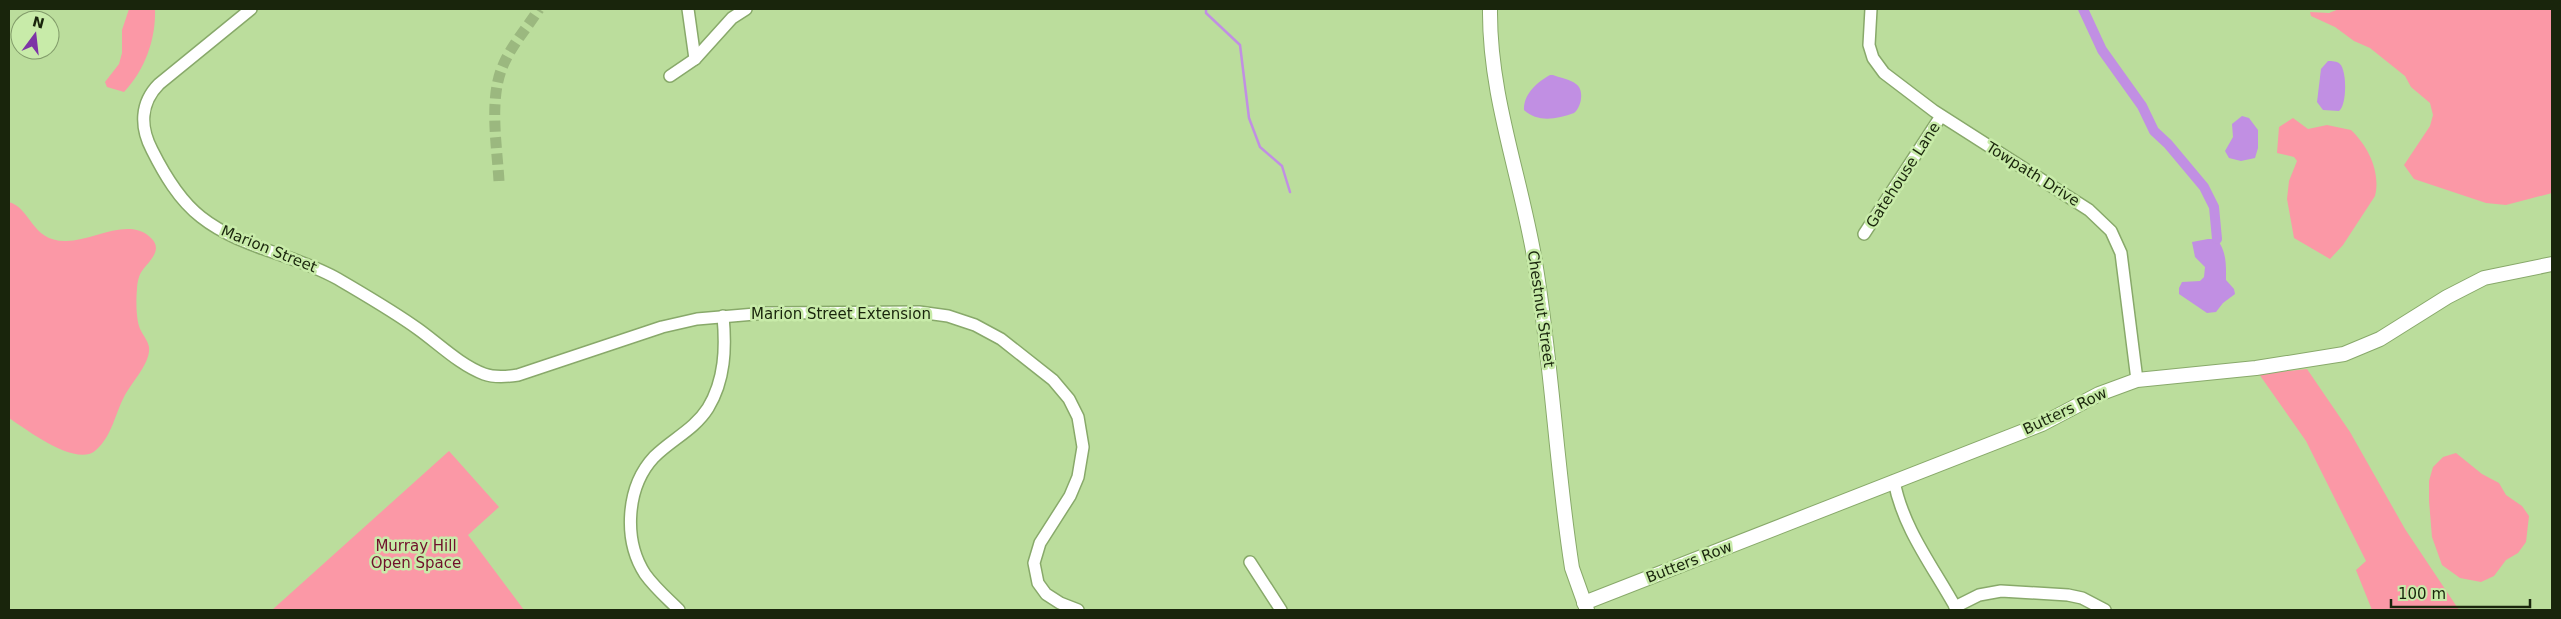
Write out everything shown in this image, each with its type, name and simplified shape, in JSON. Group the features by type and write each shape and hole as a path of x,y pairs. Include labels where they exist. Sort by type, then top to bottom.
{"street":[{"name":"Marion Street","path":"251,9 165,78 151,94 144,112 144,131 160,167 185,202 213,226 231,235 309,265 335,278 395,314 476,370 494,376"},
{"path":"688,9 695,59"},
{"path":"670,76 695,59 732,18 746,9"},
{"name":"Chestnut Street","path":"1490,9 1492,55 1500,114 1536,266 1572,568 1586,607"},
{"name":"Towpath Drive","path":"1871,9 1868,36 1876,64 1892,80 1942,116 2089,210 2111,231 2121,253 2137,380"},
{"name":"Gatehouse Lane","path":"1864,234 1942,116"},
{"name":"Butters Row","path":"1586,607 2042,424 2099,394 2137,380 2256,368 2344,354 2380,339 2447,297 2484,278 2552,264"},
{"name":"Marion Street Extension","path":"494,376 518,374 551,365 680,322 723,316 772,312 919,312 948,316 988,331 1053,380 1070,399 1078,417 1082,437 1082,457 1074,487 1040,543 1035,556 1034,570 1038,583 1046,594 1060,603 1078,610"},
{"path":"679,610 655,586 640,565 632,534 632,503 638,483 648,465 662,450 692,428 712,399 724,356 723,316"},
{"path":"1894,482 1904,516 1931,568 1956,608 1978,595 2001,591 2068,595 2082,598 2105,610"},
{"path":"1250,562 1281,610"}],"green space":[{"path":"129,9 155,9 155,20 148,54 138,74 124,92 107,87 105,82 119,64 122,53 122,30"},
{"path":"2339,9 2552,9 2552,193 2506,205 2486,203 2414,179 2404,165 2430,126 2433,115 2430,103 2411,87 2405,76 2370,48 2354,41 2335,27 2311,16 2310,12 2329,13"},
{"path":"2293,118 2308,129 2327,125 2351,130 2368,152 2375,169 2375,196 2343,245 2330,259 2294,238 2287,199 2289,181 2297,161 2294,157 2277,153 2279,127"},
{"path":"9,202 16,205 45,236 54,240 76,240 110,231 133,229 143,232 155,243 155,252 141,272 137,287 137,317 140,329 149,347 147,360 124,397 106,438 96,450 88,454 65,451 39,438 9,418"},
{"path":"2307,369 2350,432 2405,529 2459,610 2372,610 2356,570 2366,561 2306,441 2259,374"},
{"name":"Murray Hill Open Space","path":"449,451 499,507 468,535 524,610 272,610"},
{"path":"2456,453 2482,474 2499,483 2506,495 2522,506 2529,516 2526,542 2518,553 2506,560 2494,576 2481,582 2460,578 2442,565 2432,537 2429,481 2433,467 2443,457"}],"shaded area":[{"path":"2328,61 2339,63 2344,73 2345,95 2342,108 2339,111 2323,110 2317,102 2321,69"},
{"path":"1550,75 1571,81 1579,87 1581,99 1579,107 1574,113 1548,119 1535,117 1524,110 1528,94 1540,81"},
{"path":"2242,116 2249,118 2258,130 2258,148 2255,158 2241,161 2229,158 2225,151 2233,137 2232,124"},
{"path":"2217,239 2223,249 2226,280 2234,289 2235,294 2223,303 2216,312 2207,313 2179,294 2179,288 2182,282 2200,281 2204,277 2205,267 2195,257 2192,242"}],"waterway":[{"path":"1206,9 1206,13 1240,45 1249,118 1260,147 1282,166 1290,192"},
{"path":"2083,9 2102,50 2142,106 2154,131 2168,144 2204,187 2214,207 2217,239"}],"tunnel":[{"path":"499,181 495,124 498,81 509,53 539,9"}]}
